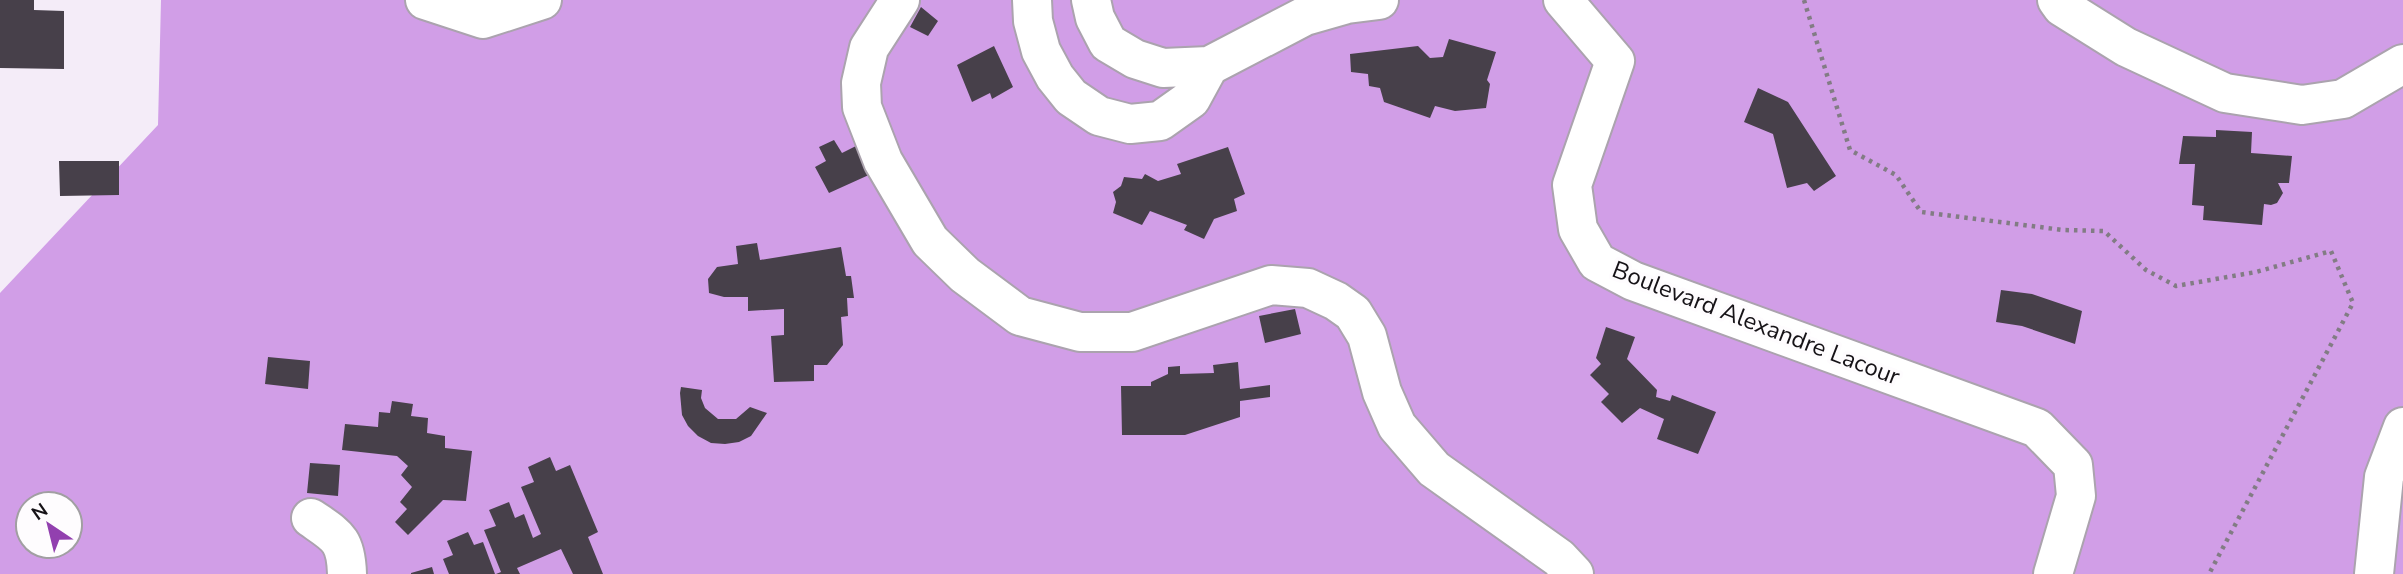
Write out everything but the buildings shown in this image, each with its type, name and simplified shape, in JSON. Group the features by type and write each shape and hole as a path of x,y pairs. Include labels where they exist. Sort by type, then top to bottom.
{"street":[{"path":"425,0 483,19 542,0"},
{"path":"900,0 869,48 862,83 862,107 883,161 930,241 965,275 1020,316 1080,332 1132,331 1271,285 1308,288 1336,301 1353,313 1367,335 1382,392 1397,426 1434,469 1559,558 1574,574"},
{"path":"1032,0 1033,21 1041,51 1055,77 1071,97 1100,116 1130,124 1160,121 1191,99 1209,66"},
{"path":"1091,0 1095,18 1108,43 1135,59 1163,68 1209,66 1305,16 1347,4 1380,0"},
{"name":"Boulevard Alexandre Lacour","path":"1563,0 1615,61 1572,185 1578,229 1597,262 1633,281 2037,428 2073,465 2076,496 2053,574"},
{"path":"2057,0 2062,7 2126,47 2225,93 2302,105 2343,99 2403,64"},
{"path":"2343,99 2366,106 2403,93"},
{"path":"2374,574 2384,477 2403,427"},
{"path":"311,518 340,538 347,559 347,574"}],"path":[{"path":"1804,0 1850,150 1896,175 1921,212 2063,230 2104,231 2146,270 2176,286 2256,272 2331,251 2353,303 2209,574"}],"shaded area":[{"path":"161,0 2403,0 2403,574 0,574 0,293 158,125"}]}
